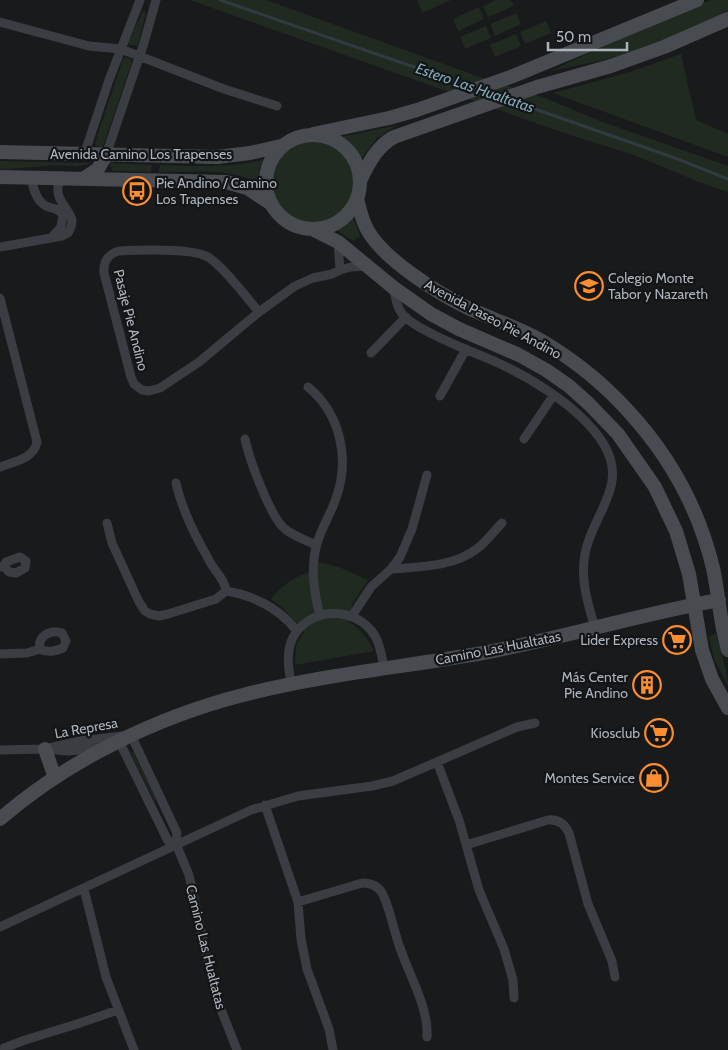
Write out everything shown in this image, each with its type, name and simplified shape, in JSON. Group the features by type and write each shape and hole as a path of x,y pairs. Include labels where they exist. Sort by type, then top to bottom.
{"street":[{"path":"84,155 120,49 140,0"},
{"path":"83,179 98,169 106,155 140,56 156,0"},
{"path":"313,134 327,136 346,148 358,166 360,181 357,199 350,211 340,221 328,227 314,230 299,228 285,221 270,203 266,188 266,173 271,158 281,146 299,136 389,118 513,76 697,0"},
{"path":"360,181 376,153 390,139 537,86 620,63 664,47 728,19"},
{"path":"0,22 90,46 120,49 224,89 277,106"},
{"name":"Avenida Camino Los Trapenses","path":"0,152 217,157 250,153 281,146"},
{"name":"Avenida Camino Los Trapenses","path":"0,177 226,182 247,188 270,203"},
{"path":"31,178 37,196 42,203 57,208 63,215 61,227 51,237"},
{"path":"0,247 64,235 70,229 69,211 59,200 57,194 60,178"},
{"name":"Avenida Paseo Pie Andino","path":"357,199 363,221 371,237 405,269 432,288 465,307 528,334 559,352 602,384 630,412 664,455 686,494 707,547 724,600 723,630 728,650"},
{"name":"Avenida Paseo Pie Andino","path":"314,230 338,242 394,288 442,320 505,348 546,370 579,395 609,423 647,474 670,516 685,560 705,659 712,679 728,708"},
{"path":"338,242 340,270"},
{"name":"Pasaje Pie Andino","path":"259,312 215,262 198,253 119,251 110,255 105,262 104,274 131,377 134,384 142,390 150,391 160,388 209,355 259,312 304,282 351,267 366,266"},
{"path":"394,288 397,304 406,317 466,349 509,368 554,396 593,430 606,448 612,481 610,494 591,533 584,557 585,593 595,628"},
{"path":"0,298 36,442 35,449 30,455 0,467"},
{"path":"371,353 406,317"},
{"path":"440,396 466,349"},
{"path":"308,387 322,401 332,416 339,434 342,452 339,488 316,545 313,577 320,616"},
{"path":"524,439 554,396"},
{"path":"245,439 247,452 255,474 279,523 286,530 316,545"},
{"path":"352,616 371,588 391,570 400,557 412,529 427,475"},
{"path":"176,483 187,516 208,560 223,581 226,591"},
{"path":"107,523 112,543 139,602 145,611 150,614 159,616 168,614 216,599 226,591 248,595 268,604 284,615 297,631"},
{"path":"391,570 457,560 478,548 502,523"},
{"name":"Camino Las Hualtatas","path":"0,819 55,778 119,741 216,703 291,684 488,652 695,604 724,600"},
{"path":"291,684 288,658 291,643 297,631 308,622 320,616 334,613 352,616 374,634 380,647 384,669"},
{"path":"0,654 28,653 40,648"},
{"path":"0,927 236,816 265,805 306,794 383,783 402,778 517,727 535,723"},
{"name":"La Represa","path":"45,749 88,740 119,741"},
{"name":"Camino Las Hualtatas","path":"119,741 165,806 177,836 176,844 189,876 200,933 216,994 237,1050"},
{"name":"Camino Las Hualtatas","path":"119,741 152,812 168,841 176,844"},
{"name":"La Represa","path":"0,750 45,749 68,751 119,741"},
{"path":"45,749 52,763 55,778"},
{"path":"437,762 452,799 480,895 504,949 513,980 514,998"},
{"path":"265,805 298,902 301,939 307,969 329,1029 333,1050"},
{"path":"152,812 165,806"},
{"path":"466,845 548,820 557,820 564,825 569,833 588,904 612,961 614,977"},
{"path":"298,902 362,883 373,884 380,890 385,898 400,949 422,1007 426,1021 427,1037"},
{"path":"84,888 102,963 134,1050"},
{"path":"4,1048 118,1010"}],"shaded area":[{"path":"190,0 266,0 477,76 545,98 600,121 728,166 728,192 634,155 561,132"},
{"path":"417,0 451,0 422,13"},
{"path":"496,0 511,0 514,6 488,17 483,6"},
{"path":"711,0 728,0 728,12 623,56 551,71 620,38"},
{"path":"479,7 484,19 458,31 453,19"},
{"path":"143,11 146,12 138,45 130,45 128,42"},
{"path":"516,13 521,24 495,36 490,24"},
{"path":"546,21 551,33 525,44 520,32"},
{"path":"486,26 491,38 465,49 460,37"},
{"path":"516,34 521,46 495,57 490,45"},
{"path":"681,54 696,120 728,134 728,157 553,93 630,72"},
{"path":"126,57 132,62 103,146 96,146 95,143 123,59"},
{"path":"398,125 377,138 361,159 356,150 341,137"},
{"path":"313,139 329,143 343,152 352,166 356,182 352,198 343,212 329,221 313,225 297,221 283,212 274,198 270,182 274,166 283,152 297,143"},
{"path":"263,160 260,167 258,185 248,179 224,173 159,172 160,165 224,165"},
{"path":"0,161 92,163 80,166 0,169"},
{"path":"109,163 152,165 151,172 113,171"},
{"path":"353,217 360,236 353,241 337,230"},
{"path":"318,562 339,567 368,580 352,604 349,622 364,635 374,651 295,665 296,645 304,632 284,609 271,599 282,587 292,580 318,569"},
{"path":"716,634 728,679 728,686 714,659 709,636"},
{"path":"133,752 156,800 155,801 131,753"}],"waterway":[{"name":"Estero Las Hualtatas","path":"220,0 469,86"},
{"name":"Estero Las Hualtatas","path":"484,91 497,96"},
{"name":"Estero Las Hualtatas","path":"512,101 675,158 728,179"}],"place":[{"name":"Pie Andino / Camino Los Trapenses","path":"137,191"},
{"name":"Colegio Monte Tabor y Nazareth","path":"589,286"},
{"name":"Lider Express","path":"677,640"},
{"name":"Más Center Pie Andino","path":"647,685"},
{"name":"Kiosclub","path":"659,733"},
{"name":"Montes Service","path":"654,778"}]}
